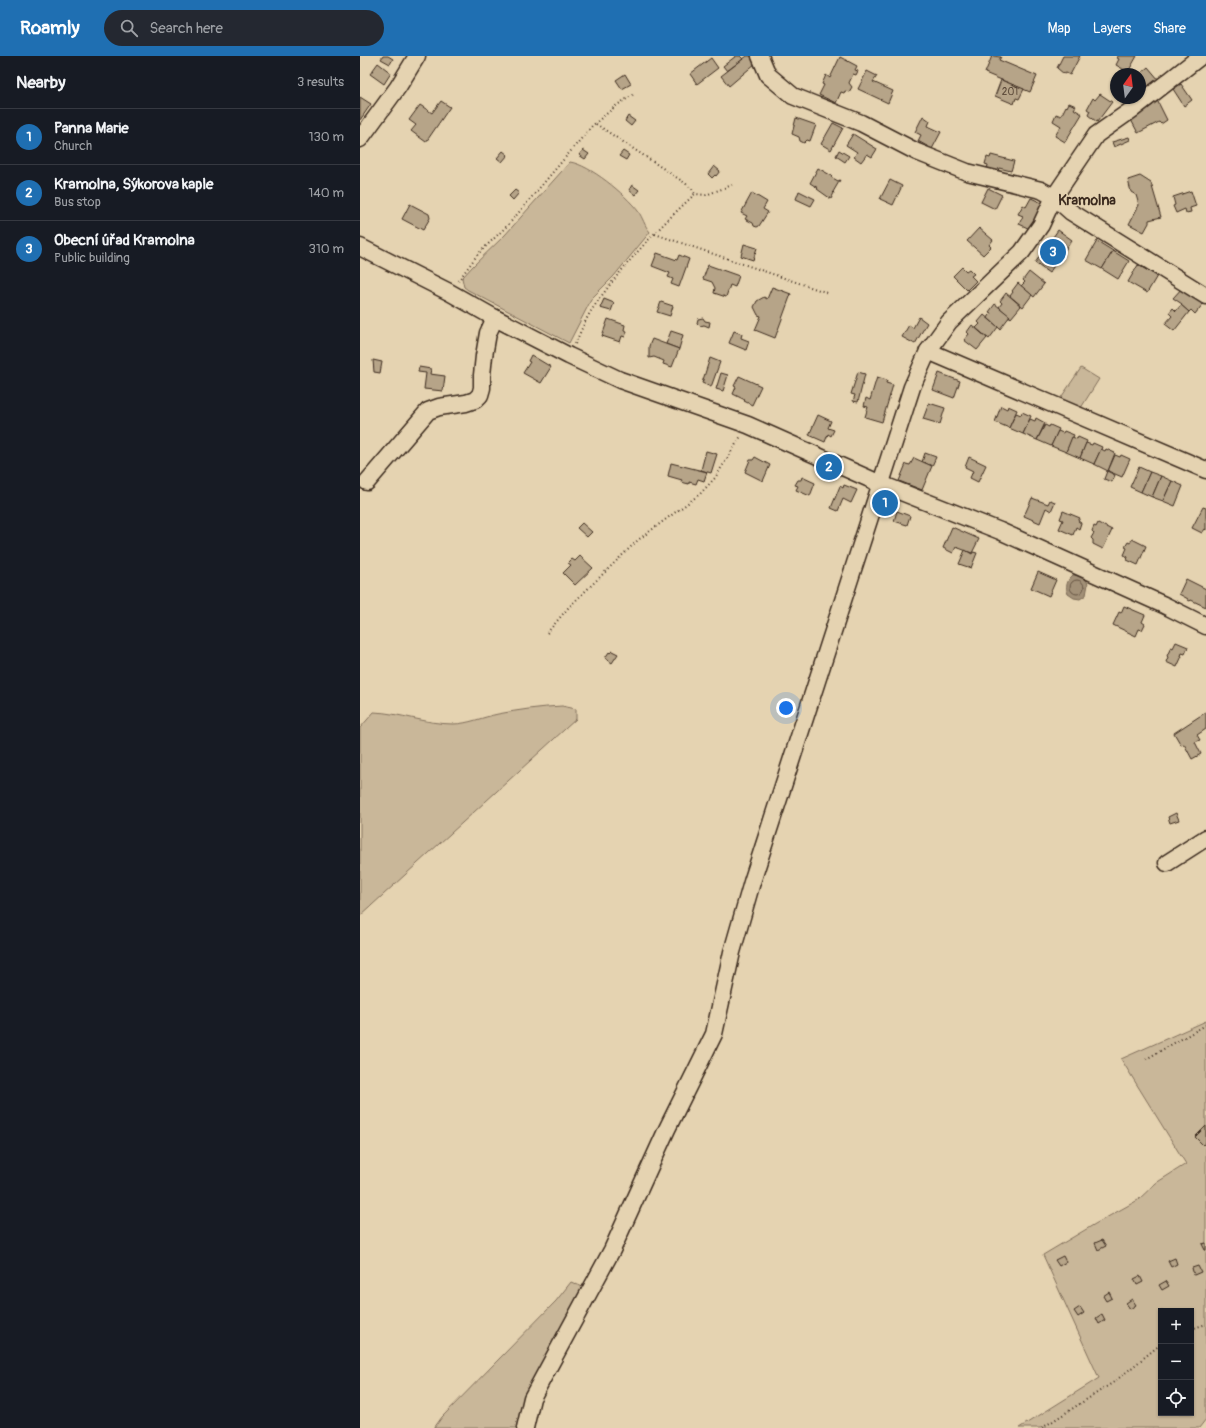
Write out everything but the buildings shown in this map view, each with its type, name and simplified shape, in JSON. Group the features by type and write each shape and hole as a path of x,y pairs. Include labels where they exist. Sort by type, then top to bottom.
{"street":[{"path":"360,139 398,87 417,56"},
{"path":"760,56 768,75 793,96 861,123 917,152 967,172 1041,190 1054,197 1071,212 1206,296"},
{"path":"524,1428 532,1398 612,1250 667,1129 714,1034 732,952 752,882 912,387 928,351 949,322 1022,252 1041,225 1054,197 1096,135 1133,109 1201,56"},
{"path":"360,247 449,292 495,318 569,356 620,380 748,425 881,484 1000,531 1164,605 1206,626"},
{"path":"367,482 428,411 438,407 466,403 475,400 480,395 488,333 495,318"},
{"path":"928,351 1206,470"},
{"path":"1166,863 1206,838"}],"path":[{"path":"449,292 478,254 509,224 592,126 617,105 633,95"},
{"path":"596,124 685,183 695,194"},
{"path":"569,356 590,313 607,288 665,222 695,194 706,195 732,185"},
{"path":"655,234 828,293"},
{"path":"547,633 568,608 638,540 700,494 715,478 748,425"},
{"path":"1146,1059 1206,1025"},
{"path":"1194,1328 1206,1324"},
{"path":"1042,1428 1114,1382 1158,1346"}],"shaded area":[{"path":"570,162 578,164 607,181 638,211 650,232 614,276 592,298 569,343 468,290 464,287 462,278 505,235"},
{"path":"1081,368 1099,379 1079,411 1060,399"},
{"path":"562,706 576,709 576,719 360,916 360,728 374,712 394,714 443,724 453,724 464,723 492,715 514,711"},
{"path":"1206,1021 1206,1419 1199,1428 1019,1428 1099,1378 1043,1255 1138,1200 1156,1183 1186,1164 1121,1059"},
{"path":"571,1282 592,1291 523,1428 434,1428 442,1417 556,1301"}],"water":[{"path":"1073,575 1086,579 1088,584 1086,595 1080,599 1074,598 1068,594 1067,591 1067,584"}],"place":[{"name":"Obecní úřad Kramolna","path":"1053,252"},
{"name":"Kramolna, Sýkorova kaple","path":"829,467"},
{"name":"Panna Marie","path":"885,503"}],"district":[{"name":"Kramolna","path":"1087,200"}]}
